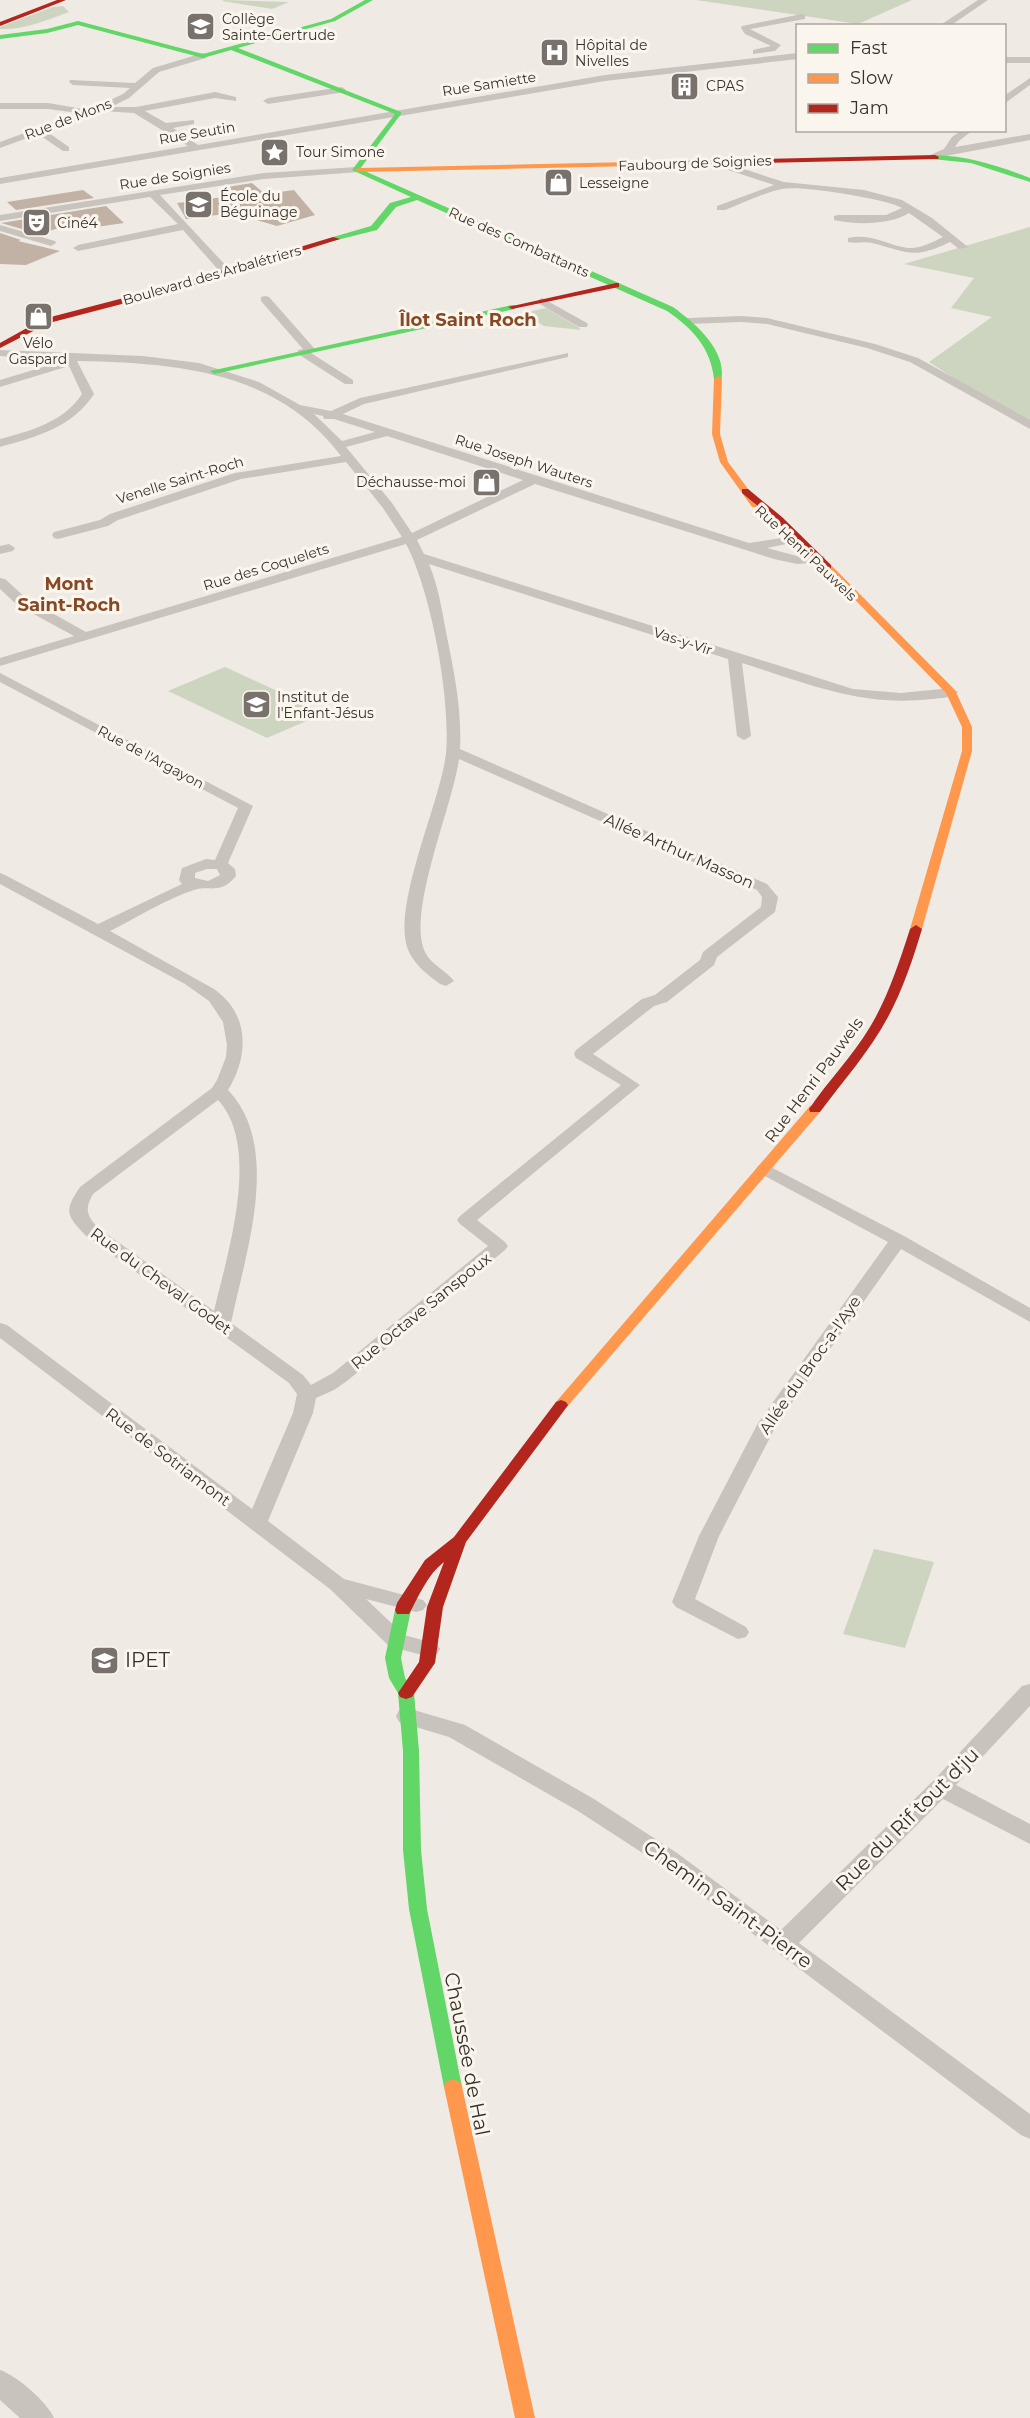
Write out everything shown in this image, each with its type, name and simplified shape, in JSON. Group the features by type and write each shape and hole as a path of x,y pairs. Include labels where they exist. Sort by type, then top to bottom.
{"main road":[{"path":"0,22 63,0"},
{"name":"Rue de Mons","path":"203,56 333,20 370,0"},
{"path":"0,22 48,1"},
{"path":"0,37 47,31 80,18 203,56"},
{"path":"231,48 399,113 356,170"},
{"name":"Faubourg de Soignies","path":"356,170 952,157 1030,180"},
{"name":"Rue des Combattants","path":"356,170 685,318"},
{"name":"Boulevard des Arbalétriers","path":"0,346 46,321 226,272 374,228 392,204 416,198"},
{"path":"214,370 616,285"},
{"name":"Rue Henri Pauwels","path":"503,1484 561,1404 765,1169 856,1056 882,1017 899,981 930,888 967,751 967,727 951,692 853,591 815,559 745,491 724,462 716,434 719,397 715,358 710,348 685,318"},
{"name":"Chaussée de Hal","path":"503,1484 459,1541 431,1564 405,1603 393,1658 406,1704 411,1750 412,1850 418,1909 463,2135 525,2418"},
{"name":"Chaussée de Hal","path":"406,1704 427,1663 435,1607 459,1541"}],"street":[{"path":"946,24 984,0"},
{"path":"735,63 737,57 777,47 748,32 745,28 802,17"},
{"name":"Rue de Mons","path":"0,145 99,109 126,96 156,70 203,56"},
{"name":"Rue Samiette","path":"399,113 604,78 796,56"},
{"path":"1006,60 1030,60"},
{"path":"1006,100 1030,81"},
{"path":"73,82 136,86"},
{"path":"268,101 342,90"},
{"path":"99,109 136,110 215,95 233,99"},
{"path":"0,106 48,106 89,113"},
{"path":"136,110 165,126 195,147"},
{"name":"Rue Seutin","path":"0,181 399,113"},
{"path":"165,126 191,122"},
{"path":"39,131 66,149"},
{"path":"948,151 955,138 966,132"},
{"path":"973,132 988,143"},
{"path":"933,157 948,151 1030,137"},
{"path":"716,163 783,185 864,193 899,202 928,220 963,247"},
{"name":"Rue de Soignies","path":"0,218 264,176 356,170"},
{"path":"721,208 783,185"},
{"path":"152,193 226,272"},
{"path":"838,218 885,217 901,214 909,208"},
{"path":"78,248 185,226"},
{"path":"0,228 51,243"},
{"path":"898,258 908,251 932,247 949,238"},
{"path":"852,240 870,239 908,251"},
{"path":"265,299 306,351 349,382"},
{"path":"542,301 583,325"},
{"path":"685,318 768,321 871,346 914,360 1030,424"},
{"path":"0,354 70,360 142,359 198,366 256,385 292,405 326,430 390,505 420,557 433,597 453,704 453,751 449,781 423,860 416,891 413,939 424,964 446,981"},
{"path":"314,421 334,415 360,401 564,355"},
{"path":"0,384 70,360"},
{"path":"0,443 58,421 73,413 83,404 88,394 70,360"},
{"name":"Rue Joseph Wauters","path":"292,405 334,415 744,545 796,560 815,559"},
{"path":"326,430 358,423"},
{"path":"339,445 386,432"},
{"name":"Venelle Saint-Roch","path":"58,535 105,523 114,517 220,481 350,459"},
{"name":"Rue des Coquelets","path":"0,662 410,539 534,480"},
{"name":"Rue Joseph Wauters","path":"744,545 771,544 793,538"},
{"name":"Vas-y-Vir","path":"420,557 805,680 881,698 904,698 951,692"},
{"path":"0,582 22,602 86,637"},
{"path":"735,658 744,736"},
{"name":"Rue de l'Argayon","path":"0,677 246,806 220,865 206,864 191,868 185,876 194,884 99,930"},
{"name":"Allée Arthur Masson","path":"453,751 762,887 770,897 769,909 709,955 708,962 660,999 648,1002 582,1054 632,1085"},
{"name":"Rue du Cheval Godet","path":"0,879 191,981 217,999 229,1016 235,1034 235,1061 219,1091 86,1191 76,1207 78,1217 91,1232 296,1379 307,1394"},
{"name":"Rue Octave Sanspoux","path":"307,1394 327,1386 340,1377 500,1246 466,1220 632,1085"},
{"path":"219,1091 234,1107 239,1118 248,1156 240,1235 221,1324"},
{"path":"765,1169 897,1240 1030,1316"},
{"name":"Allée du Broc-a-l'Aye","path":"738,1632 683,1602 709,1536 768,1423 897,1240"},
{"name":"Rue de Sotriamont","path":"0,1329 337,1584 397,1641 429,1649"},
{"path":"256,1524 303,1413 307,1394"},
{"name":"Rue de Sotriamont","path":"337,1584 405,1603 435,1607"},
{"name":"Rue du Rif tout d'ju","path":"782,1944 941,1787 1030,1692"},
{"name":"Chemin Saint-Pierre","path":"406,1704 586,1805 669,1859 1030,2128"},
{"path":"941,1787 1030,1835"},
{"path":"0,2382 40,2418"}],"green space":[{"path":"696,0 912,0 858,24"},
{"path":"222,1 289,2 272,9"},
{"path":"63,6 69,12 27,26 0,29 0,27 53,7"},
{"path":"1030,227 1030,424 997,406 929,362 992,317 951,308 974,278 904,264"},
{"path":"546,308 581,330 544,326 527,316 528,312"},
{"path":"225,667 325,713 267,738 168,691"},
{"path":"874,1549 934,1562 905,1648 843,1634"}],"building":[{"path":"252,183 265,194 294,190 315,215 277,226 232,213 186,219 177,203 231,196 221,188"},
{"path":"83,190 94,198 16,210 7,202"},
{"path":"106,206 124,223 96,227 86,220 39,234 1,223"},
{"path":"0,233 21,240 18,241 60,251 26,265 0,264"}],"traffic: fast":[{"path":"0,37 47,31 78,23 203,56 333,20 370,0"},
{"path":"231,48 399,113 356,170"},
{"path":"935,157 971,161 1030,180"},
{"path":"356,170 670,309 703,338 714,358 718,379"},
{"path":"336,239 374,228 393,205 416,198"},
{"path":"214,371 512,307"},
{"path":"403,1610 393,1658 397,1678 406,1693 411,1751 412,1850 418,1909 453,2087"}],"traffic: slow":[{"path":"359,170 677,163"},
{"path":"718,379 716,434 724,462 755,505"},
{"path":"828,567 951,692 967,727 967,751 916,929"},
{"path":"561,1405 815,1109"},
{"path":"453,2087 525,2418"}],"traffic: jam":[{"path":"0,24 63,0"},
{"path":"677,163 935,157"},
{"path":"0,346 46,321 184,285 336,239"},
{"path":"512,307 616,285"},
{"path":"745,491 779,519 828,567"},
{"path":"815,1109 876,1028 893,994 916,929"},
{"path":"403,1610 405,1603 431,1564 459,1541 561,1405"},
{"path":"406,1693 427,1663 435,1607 459,1541"}],"place":[{"name":"Collège Sainte-Gertrude","path":"201,27"},
{"name":"Hôpital de Nivelles","path":"554,53"},
{"name":"CPAS","path":"685,86"},
{"name":"Tour Simone","path":"275,152"},
{"name":"Lesseigne","path":"558,183"},
{"name":"École du Béguinage","path":"199,204"},
{"name":"Ciné4","path":"36,223"},
{"name":"Vélo Gaspard","path":"38,316"},
{"name":"Déchausse-moi","path":"487,482"},
{"name":"Institut de l'Enfant-Jésus","path":"256,705"},
{"name":"IPET","path":"104,1660"}],"district":[{"name":"Îlot Saint Roch","path":"468,320"},
{"name":"Mont Saint-Roch","path":"69,594"}]}
